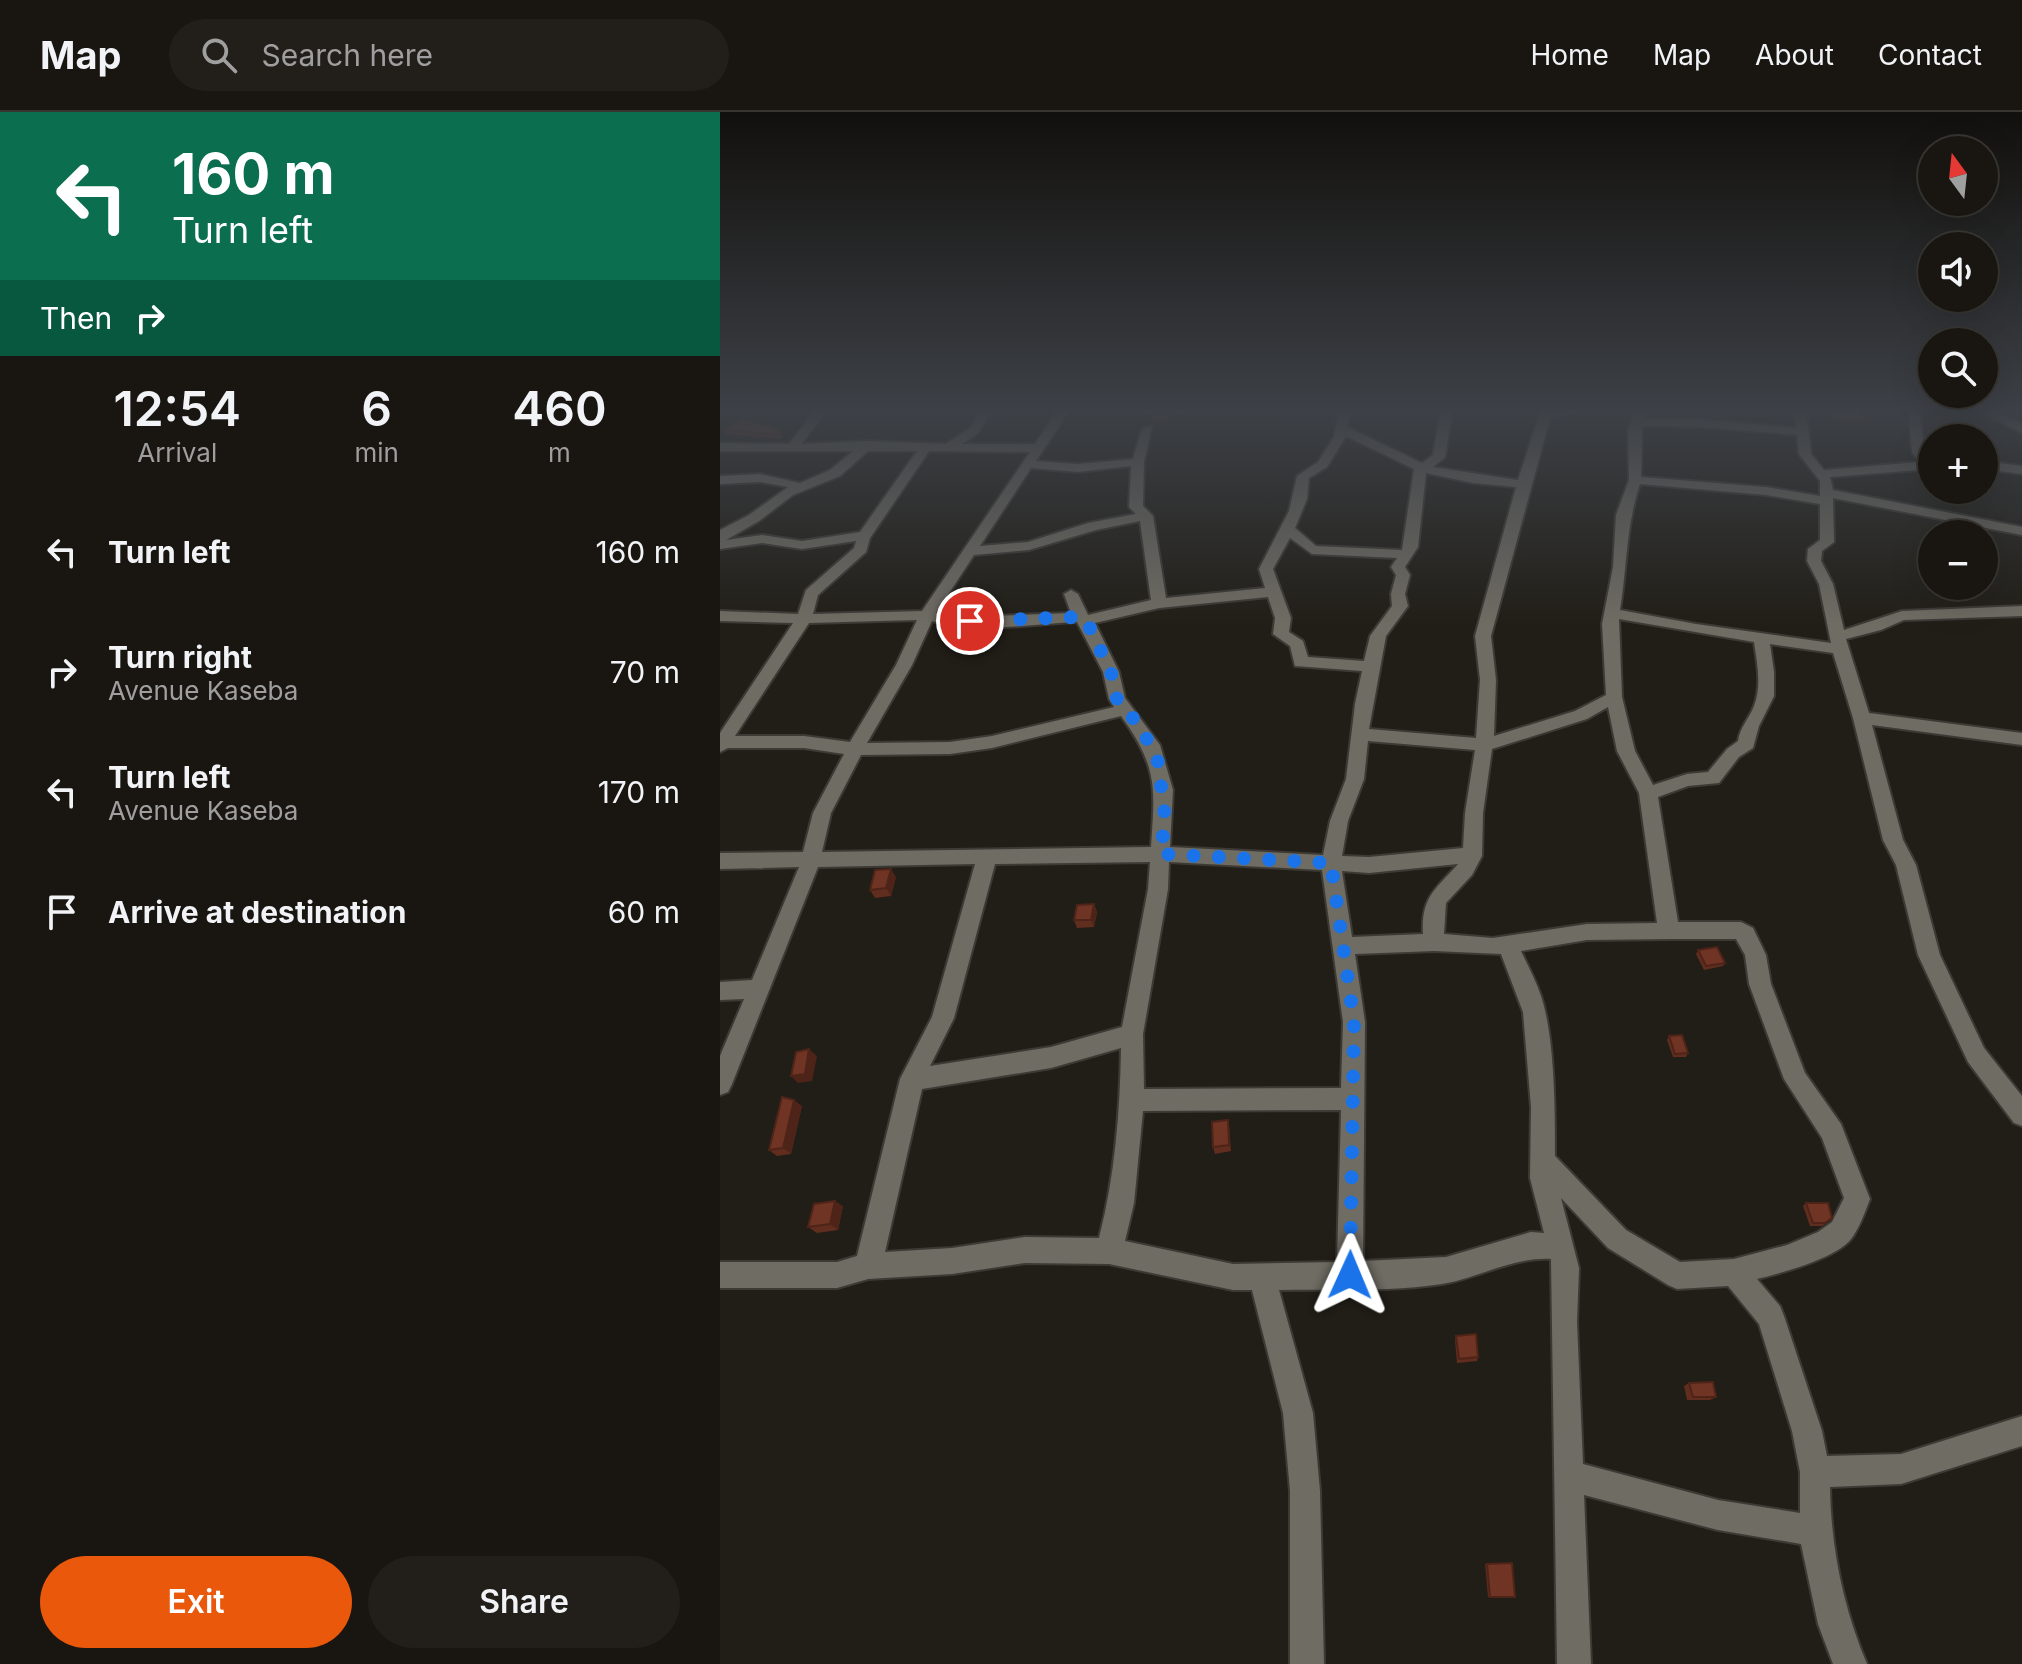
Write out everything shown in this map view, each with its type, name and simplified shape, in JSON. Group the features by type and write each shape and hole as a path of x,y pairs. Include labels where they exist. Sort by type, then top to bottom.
{"street":[{"path":"783,480 799,487"},
{"path":"720,538 799,487 816,480"},
{"path":"722,744 804,619 811,593 861,549 866,535 903,480"},
{"path":"720,1084 806,877 822,813 904,665 927,615 1016,480"},
{"path":"1137,480 1136,507 1146,516 1159,603"},
{"path":"1303,480 1288,529 1266,569 1283,618 1281,634 1297,644 1301,662 1371,667"},
{"path":"1350,1275 1354,1022 1331,863 1339,821 1355,779 1378,636 1400,606 1398,594 1403,575 1398,567 1408,554 1420,480"},
{"path":"1487,480 1522,484"},
{"path":"1434,942 1434,905 1450,884 1468,868 1472,855 1474,818 1486,745 1488,661 1483,636 1523,480"},
{"path":"1635,480 1623,515 1620,567 1610,624 1614,697 1626,751 1648,793 1669,932"},
{"path":"1640,480 1828,497 1910,508 2022,531"},
{"path":"1824,480 1828,497 1827,542 1813,553 1826,584 1838,642 1862,718 1893,840 1906,865 1929,955 1976,1055 2022,1115"},
{"path":"971,551 1029,546 1093,526 1146,516"},
{"path":"1288,529 1312,550 1408,554"},
{"path":"720,545 762,539 802,545 866,535"},
{"path":"720,616 804,619 927,615 970,621 1083,619 1159,603 1274,592"},
{"path":"1071,594 1111,672 1117,699 1142,729 1161,770 1165,817 1158,889 1132,1034 1132,1100 1121,1203 1109,1251"},
{"path":"1612,613 1761,639 1838,642 1902,616 2022,611"},
{"path":"1648,793 1687,780 1713,778 1733,753 1747,744 1749,724 1758,714 1767,692 1761,639"},
{"path":"1360,734 1486,745 1581,715 1614,697"},
{"path":"722,744 804,742 855,749 958,747 992,742 1124,710"},
{"path":"1862,718 2022,739"},
{"path":"720,861 810,857 844,860 1161,854 1369,865 1472,855"},
{"path":"868,1266 912,1079 943,1018 987,856"},
{"path":"1343,946 1434,942 1508,946 1587,932 1735,928 1747,935 1761,975 1760,984 1796,1079 1832,1132 1857,1199 1841,1231 1827,1241 1787,1258 1734,1272 1687,1277 1663,1270 1617,1239 1545,1163"},
{"path":"1508,946 1530,995 1534,1012 1543,1107 1545,1193 1566,1268 1563,1322 1574,1664"},
{"path":"720,991 760,989"},
{"path":"912,1079 1014,1065 1111,1042 1132,1034"},
{"path":"1132,1100 1353,1099"},
{"path":"720,1275 837,1275 868,1266 952,1261 1025,1250 1109,1251 1200,1272 1262,1277 1350,1275 1446,1270 1531,1245 1560,1247"},
{"path":"1734,1272 1770,1316 1807,1431 1815,1472 1815,1534 1834,1624 1850,1664"},
{"path":"1262,1277 1298,1413 1305,1491 1307,1664"},
{"path":"1815,1472 1901,1469 2022,1431"},
{"path":"1569,1476 1718,1515 1794,1526 1815,1534"}],"building":[{"path":"891,869 886,888 870,890 875,870"},
{"path":"1094,904 1091,920 1074,920 1077,905"},
{"path":"1717,947 1725,963 1706,966 1698,950"},
{"path":"1682,1035 1688,1053 1675,1054 1669,1036"},
{"path":"809,1049 805,1074 791,1076 796,1052"},
{"path":"782,1097 794,1100 783,1148 769,1150"},
{"path":"1228,1120 1229,1145 1213,1147 1212,1122"},
{"path":"835,1201 830,1224 808,1227 814,1204"},
{"path":"1806,1203 1828,1203 1832,1218 1825,1223 1813,1223"},
{"path":"1476,1334 1478,1357 1459,1359 1456,1336"},
{"path":"1713,1382 1716,1397 1693,1397 1689,1383"},
{"path":"1512,1563 1515,1597 1490,1597 1487,1564"}],"route":[{"path":"970,621 1080,617 1086,620 1111,672 1117,699 1142,729 1161,770 1165,817 1161,854 1331,863 1354,1022 1350,1275"}]}
